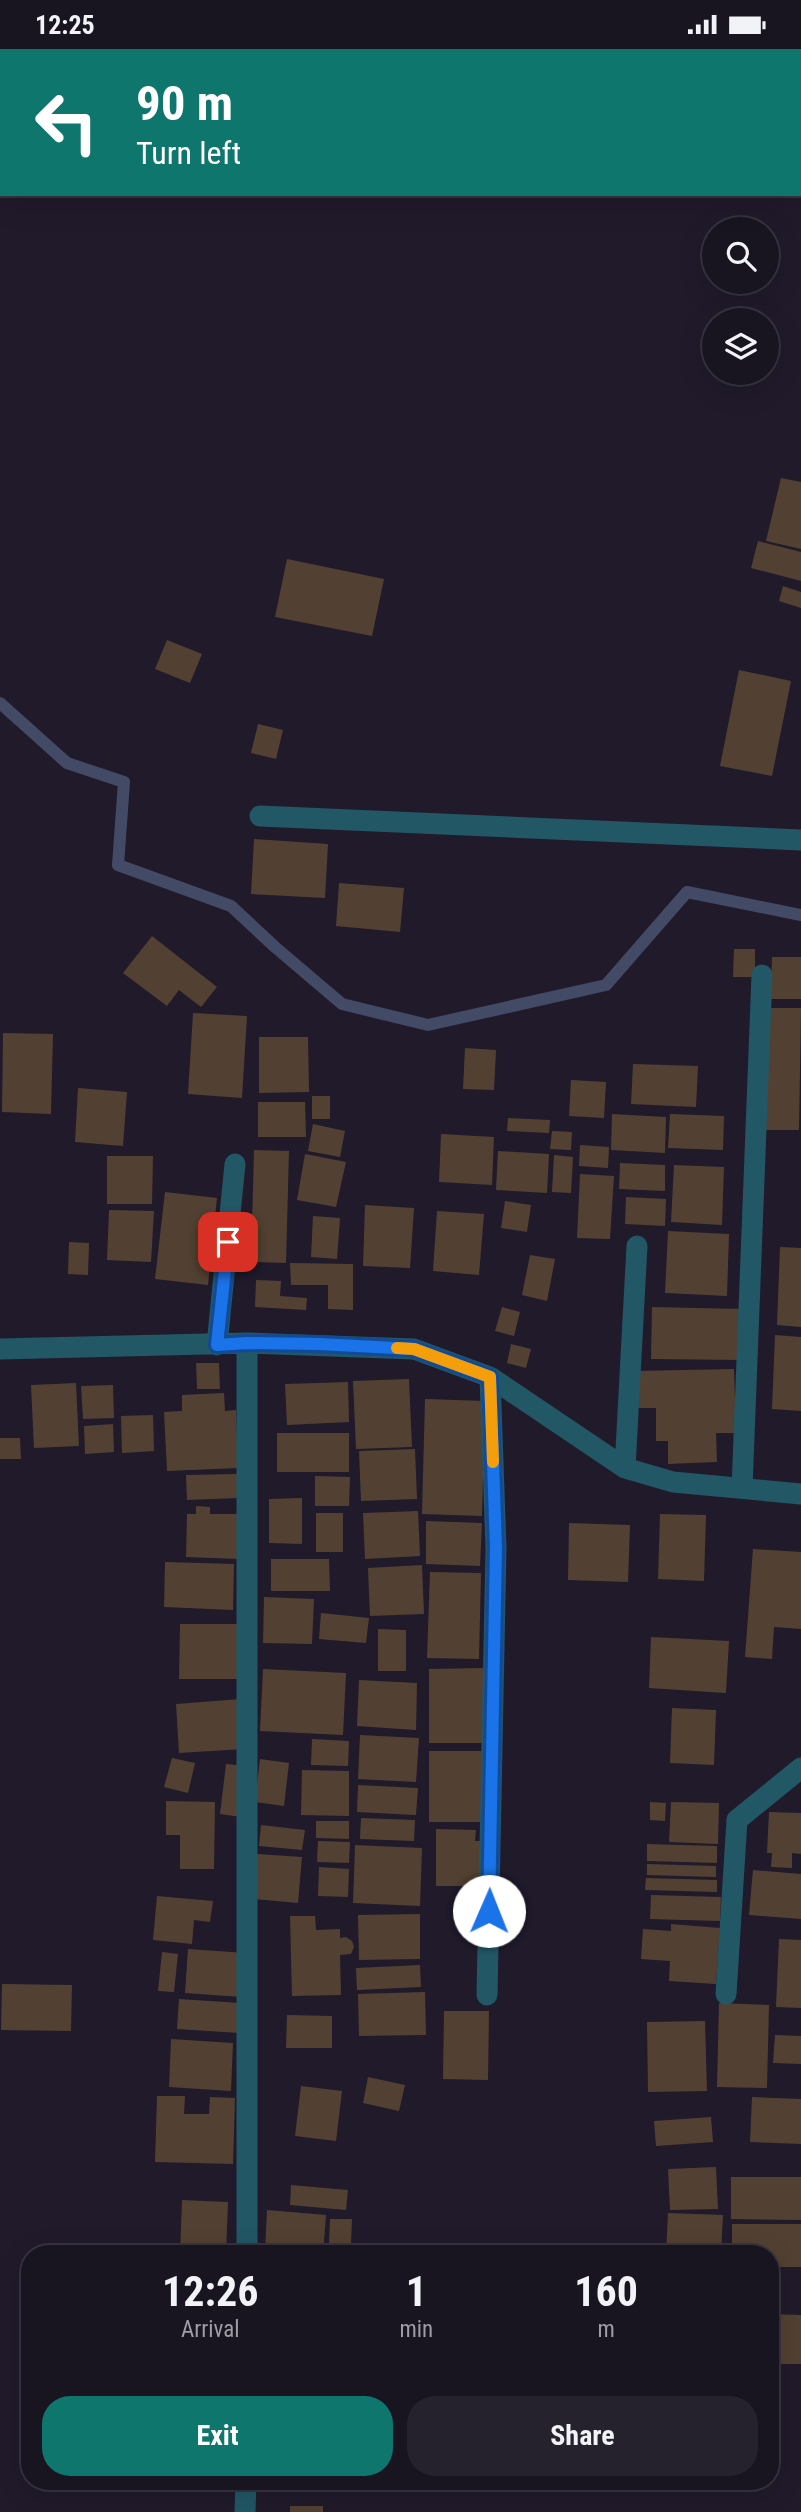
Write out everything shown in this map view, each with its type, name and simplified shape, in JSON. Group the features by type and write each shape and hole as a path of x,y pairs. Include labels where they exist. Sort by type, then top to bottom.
{"street":[{"path":"260,816 801,839"},
{"path":"742,1488 762,975"},
{"path":"217,1345 235,1164"},
{"path":"625,1468 637,1246"},
{"path":"0,1349 247,1343 414,1349 490,1377 625,1468 673,1482 801,1494"},
{"path":"247,1343 247,2245"},
{"path":"488,1995 496,1548 490,1377"},
{"path":"726,1994 737,1820 801,1768"},
{"path":"245,2512 246,2490"}],"building":[{"path":"781,478 801,482 801,549 766,541"},
{"path":"758,541 801,552 801,581 751,568"},
{"path":"287,559 384,579 372,636 275,617"},
{"path":"783,586 801,592 801,608 779,601"},
{"path":"167,640 202,654 190,683 155,669"},
{"path":"739,670 791,681 772,776 720,766"},
{"path":"258,724 283,730 276,759 251,753"},
{"path":"254,839 328,844 325,898 251,894"},
{"path":"339,883 404,888 400,932 336,926"},
{"path":"152,936 217,987 201,1007 179,990 167,1006 123,973"},
{"path":"734,949 755,949 755,977 733,977"},
{"path":"772,957 801,957 801,999 771,999"},
{"path":"766,1008 801,1008 799,1130 765,1130"},
{"path":"193,1013 247,1016 242,1098 188,1094"},
{"path":"3,1033 53,1034 51,1114 2,1112"},
{"path":"259,1037 308,1037 309,1092 259,1093"},
{"path":"465,1048 496,1050 494,1090 463,1089"},
{"path":"633,1064 698,1066 696,1107 631,1104"},
{"path":"571,1080 606,1082 604,1118 569,1116"},
{"path":"78,1088 127,1092 123,1146 75,1142"},
{"path":"312,1096 330,1096 330,1119 312,1119"},
{"path":"258,1102 305,1102 306,1137 258,1137"},
{"path":"612,1114 666,1117 665,1153 611,1150"},
{"path":"670,1114 724,1116 723,1150 668,1148"},
{"path":"508,1118 550,1120 549,1133 507,1131"},
{"path":"313,1124 345,1131 340,1157 308,1151"},
{"path":"552,1131 572,1132 571,1150 550,1149"},
{"path":"441,1134 494,1137 492,1185 439,1182"},
{"path":"580,1145 609,1147 608,1168 579,1166"},
{"path":"254,1150 289,1151 286,1263 251,1262"},
{"path":"498,1151 549,1154 547,1193 496,1190"},
{"path":"305,1154 346,1162 336,1207 297,1200"},
{"path":"554,1155 573,1157 571,1193 552,1192"},
{"path":"107,1156 153,1156 152,1204 107,1204"},
{"path":"620,1163 665,1165 665,1191 619,1189"},
{"path":"674,1165 724,1167 722,1225 671,1222"},
{"path":"580,1174 614,1176 610,1239 577,1238"},
{"path":"165,1192 217,1198 208,1285 155,1279"},
{"path":"626,1197 666,1199 665,1226 625,1224"},
{"path":"505,1201 531,1205 527,1232 501,1228"},
{"path":"365,1205 414,1208 410,1268 363,1266"},
{"path":"109,1210 154,1211 151,1262 107,1260"},
{"path":"437,1211 484,1214 479,1275 433,1271"},
{"path":"313,1216 340,1218 337,1259 311,1257"},
{"path":"668,1231 729,1234 727,1296 665,1293"},
{"path":"69,1242 89,1243 88,1275 68,1274"},
{"path":"780,1247 801,1248 801,1327 777,1325"},
{"path":"530,1255 555,1259 547,1301 522,1295"},
{"path":"290,1263 353,1264 353,1310 328,1309 328,1285 291,1285"},
{"path":"256,1280 281,1281 280,1296 307,1298 306,1310 255,1307"},
{"path":"502,1307 520,1312 514,1336 495,1331"},
{"path":"652,1307 743,1309 742,1360 651,1359"},
{"path":"775,1335 801,1337 801,1411 772,1409"},
{"path":"511,1344 531,1349 526,1368 507,1363"},
{"path":"196,1363 219,1363 220,1389 197,1389"},
{"path":"734,1369 736,1433 716,1433 717,1462 668,1464 668,1441 656,1441 656,1408 636,1408 635,1371"},
{"path":"409,1379 412,1447 356,1449 353,1381"},
{"path":"348,1382 349,1422 287,1425 285,1384"},
{"path":"76,1383 79,1446 34,1448 31,1385"},
{"path":"113,1385 114,1418 83,1419 81,1386"},
{"path":"224,1393 225,1411 236,1410 238,1468 167,1471 164,1412 182,1411 182,1395"},
{"path":"425,1399 485,1401 482,1516 422,1514"},
{"path":"153,1415 154,1451 122,1453 121,1416"},
{"path":"113,1424 114,1452 85,1454 84,1426"},
{"path":"277,1433 349,1433 349,1472 277,1472"},
{"path":"0,1438 20,1438 21,1459 0,1459"},
{"path":"415,1449 417,1499 361,1501 359,1451"},
{"path":"237,1474 238,1498 187,1500 186,1475"},
{"path":"315,1476 350,1477 349,1506 315,1506"},
{"path":"302,1498 302,1544 269,1543 269,1499"},
{"path":"196,1506 210,1507 210,1514 239,1514 238,1559 186,1557 187,1514 196,1514"},
{"path":"418,1511 420,1556 365,1559 363,1513"},
{"path":"316,1513 343,1513 343,1552 316,1552"},
{"path":"660,1514 706,1515 704,1581 658,1579"},
{"path":"426,1521 482,1523 480,1566 426,1564"},
{"path":"569,1523 630,1525 628,1582 568,1580"},
{"path":"753,1549 801,1552 801,1629 774,1627 772,1659 745,1657"},
{"path":"271,1559 329,1559 330,1591 271,1591"},
{"path":"165,1562 234,1564 233,1610 164,1607"},
{"path":"422,1565 424,1614 370,1616 368,1568"},
{"path":"430,1572 481,1573 479,1659 427,1658"},
{"path":"264,1597 314,1599 312,1644 263,1643"},
{"path":"321,1613 369,1618 366,1643 319,1639"},
{"path":"180,1624 242,1624 242,1679 179,1679"},
{"path":"378,1629 406,1630 406,1671 378,1671"},
{"path":"651,1637 729,1641 726,1693 649,1688"},
{"path":"483,1668 483,1743 429,1743 429,1669"},
{"path":"263,1669 346,1673 343,1735 260,1731"},
{"path":"359,1680 417,1683 416,1730 357,1726"},
{"path":"241,1699 244,1749 179,1753 176,1704"},
{"path":"672,1708 716,1710 714,1765 670,1763"},
{"path":"360,1735 419,1738 416,1782 358,1779"},
{"path":"312,1739 349,1741 348,1766 311,1765"},
{"path":"429,1751 487,1751 487,1822 429,1822"},
{"path":"172,1758 195,1763 188,1793 164,1787"},
{"path":"260,1759 289,1763 284,1806 255,1802"},
{"path":"226,1764 247,1766 241,1817 220,1814"},
{"path":"302,1770 349,1771 349,1816 301,1815"},
{"path":"358,1785 418,1788 416,1815 357,1812"},
{"path":"166,1801 215,1802 214,1869 180,1869 180,1835 166,1835"},
{"path":"650,1802 666,1803 665,1821 650,1820"},
{"path":"671,1802 719,1803 718,1844 669,1842"},
{"path":"769,1812 801,1813 801,1854 792,1853 792,1868 771,1867 772,1853 767,1853"},
{"path":"361,1818 415,1820 414,1841 360,1839"},
{"path":"316,1821 349,1821 349,1839 316,1838"},
{"path":"261,1825 305,1830 302,1850 259,1846"},
{"path":"436,1829 476,1830 475,1841 486,1841 485,1886 436,1886"},
{"path":"318,1841 350,1842 349,1863 317,1862"},
{"path":"647,1844 717,1846 717,1863 647,1861"},
{"path":"355,1845 422,1848 420,1906 353,1903"},
{"path":"257,1854 302,1857 298,1903 253,1899"},
{"path":"647,1864 716,1866 716,1877 647,1875"},
{"path":"319,1867 349,1869 348,1897 318,1896"},
{"path":"753,1870 801,1874 801,1919 749,1915"},
{"path":"646,1878 717,1880 717,1892 645,1890"},
{"path":"651,1895 721,1897 720,1921 650,1919"},
{"path":"157,1896 213,1901 210,1922 194,1920 192,1944 153,1940"},
{"path":"420,1914 420,1959 359,1960 358,1915"},
{"path":"290,1916 315,1916 316,1930 340,1929 340,1938 346,1937 352,1941 354,1947 351,1954 340,1955 341,1995 292,1996"},
{"path":"671,1924 720,1928 716,1984 669,1981 670,1961 641,1959 643,1929 671,1931"},
{"path":"779,1939 801,1940 801,2008 776,2007"},
{"path":"188,1949 245,1953 241,1997 185,1993"},
{"path":"162,1952 178,1954 174,1992 158,1991"},
{"path":"420,1965 421,1987 357,1990 356,1968"},
{"path":"2,1984 72,1985 71,2031 1,2030"},
{"path":"425,1992 426,2035 359,2036 358,1994"},
{"path":"179,1999 241,2003 239,2033 177,2029"},
{"path":"719,2003 769,2005 767,2088 717,2087"},
{"path":"444,2011 489,2011 488,2080 443,2079"},
{"path":"287,2015 332,2016 332,2048 286,2048"},
{"path":"705,2021 707,2091 648,2092 647,2022"},
{"path":"775,2035 801,2036 801,2064 773,2063"},
{"path":"171,2039 233,2043 231,2091 169,2087"},
{"path":"368,2077 405,2085 399,2111 363,2103"},
{"path":"301,2086 342,2091 336,2141 295,2136"},
{"path":"157,2096 185,2096 184,2114 209,2114 210,2097 235,2098 233,2164 155,2162"},
{"path":"752,2097 801,2099 801,2144 750,2142"},
{"path":"711,2117 713,2142 656,2146 654,2121"},
{"path":"716,2167 718,2209 670,2210 668,2169"},
{"path":"731,2177 801,2177 801,2220 731,2219"},
{"path":"291,2185 348,2190 346,2210 290,2205"},
{"path":"182,2200 228,2202 226,2245 180,2245"},
{"path":"267,2210 326,2215 324,2245 265,2245"},
{"path":"668,2213 723,2215 721,2245 666,2245"},
{"path":"330,2219 352,2219 351,2244 329,2243"},
{"path":"732,2224 801,2224 801,2267 779,2267 779,2245 732,2245"},
{"path":"779,2314 801,2315 801,2364 779,2364"},
{"path":"290,2506 323,2506 323,2512 290,2512"}],"waterway":[{"path":"0,703 67,763 124,782 118,865 231,906 342,1004 428,1025 606,985 687,892 801,915"}],"slow traffic":[{"path":"397,1348 414,1349 490,1377 493,1462"}],"route":[{"path":"228,1242 217,1345 318,1344 414,1349 490,1377 496,1548 489,1911"}]}
